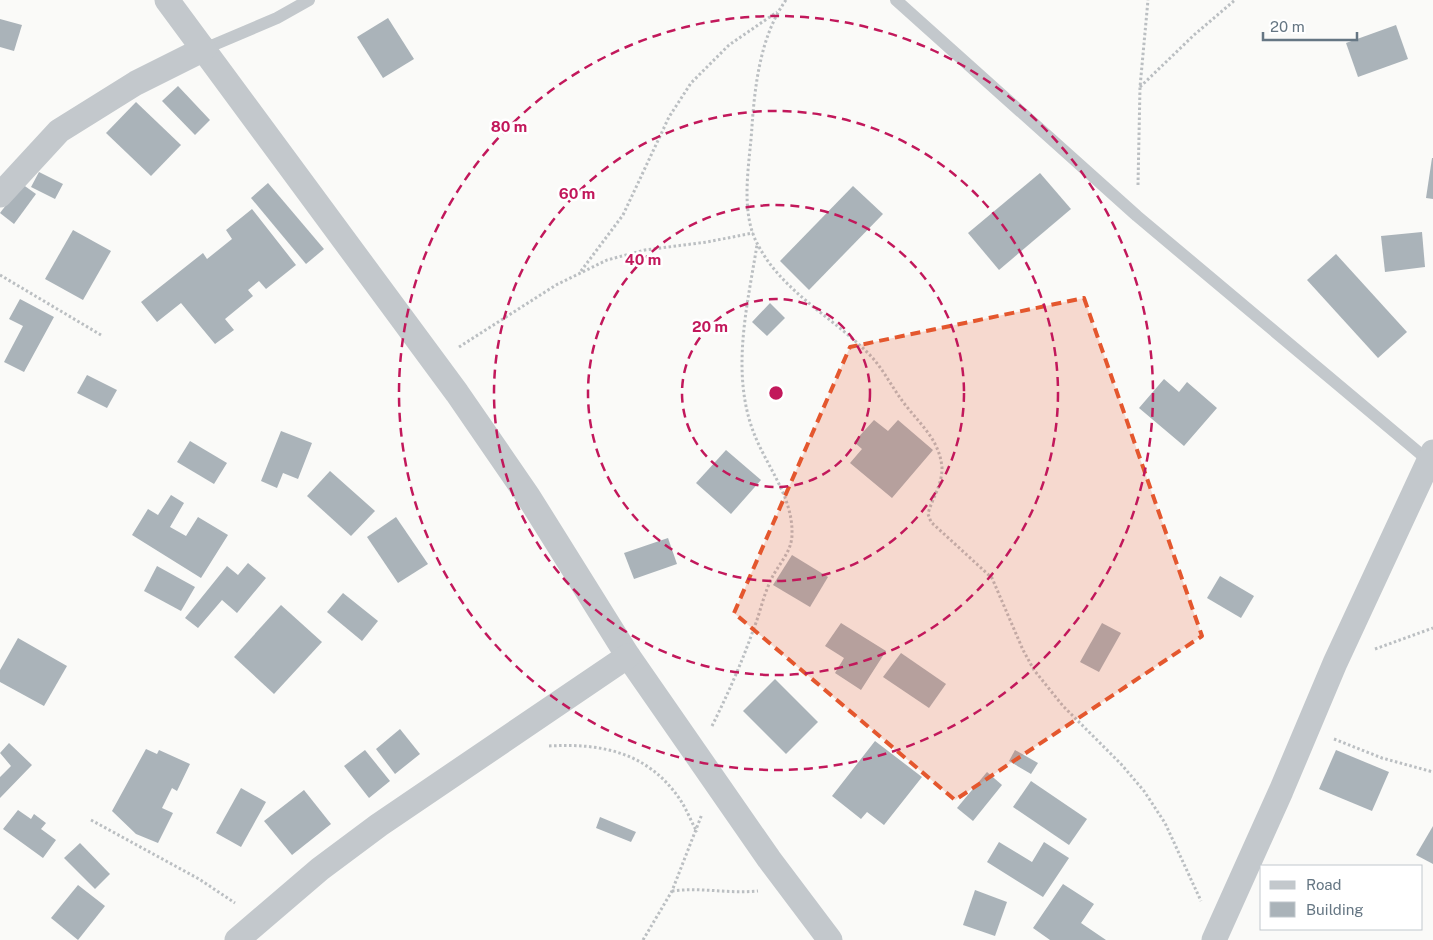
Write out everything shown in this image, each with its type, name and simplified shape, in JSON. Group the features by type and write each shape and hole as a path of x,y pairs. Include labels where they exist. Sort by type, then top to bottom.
{"street":[{"path":"167,0 435,363 528,496 628,656 790,887 830,940"},
{"path":"0,196 60,131 136,83 204,50"},
{"path":"1215,938 1335,663 1432,459"},
{"path":"237,940 320,869 379,825 628,656"}],"lane":[{"path":"204,50 277,18 309,0"},
{"path":"896,0 1137,216 1432,459"}],"path":[{"path":"786,0 778,12 760,62 753,118 748,188 750,220 757,244 774,268 801,296 867,352 882,368 903,402 934,439 940,453 942,470 940,488 928,514 931,522 992,578 1023,650 1034,670 1063,706 1121,764 1144,791 1165,823 1215,938"},
{"path":"1137,216 1140,87 1148,0"},
{"path":"1140,87 1194,35 1235,0"},
{"path":"580,272 623,215 669,117 692,83 729,45 778,12"},
{"path":"435,363 522,306 580,272 626,253 707,242 753,233"},
{"path":"698,755 730,688 755,627 770,581 790,549 792,535 791,517 776,476 755,435 744,391 743,330 757,244"},
{"path":"0,275 101,334"},
{"path":"1335,663 1433,628"},
{"path":"1308,726 1351,747 1433,772"},
{"path":"542,748 591,745 635,757 662,778 679,798 697,832"},
{"path":"644,940 672,891 697,832 713,778"},
{"path":"91,820 199,879 261,920"},
{"path":"672,891 690,888 728,893 790,887"}],"highlighted area":[{"path":"1084,298 1202,636 955,800 734,613 850,347"}],"building":[{"path":"388,18 414,59 383,78 357,37"},
{"path":"0,19 22,25 14,51 0,47"},
{"path":"1396,25 1408,59 1358,77 1346,43"},
{"path":"178,86 210,120 195,135 162,101"},
{"path":"136,102 181,145 151,176 106,133"},
{"path":"1433,158 1433,199 1426,198"},
{"path":"39,172 63,184 55,199 31,187"},
{"path":"1040,173 1071,209 999,270 968,233"},
{"path":"268,183 324,249 306,264 251,198"},
{"path":"22,184 36,194 14,224 0,213"},
{"path":"853,186 883,214 809,290 780,261"},
{"path":"252,209 296,265 266,289 259,281 248,290 253,296 225,319 234,330 215,344 181,303 157,322 141,302 203,253 207,259 232,239 226,230"},
{"path":"73,230 111,251 83,300 45,279"},
{"path":"1422,232 1425,267 1385,272 1381,236"},
{"path":"1336,254 1407,332 1378,358 1307,280"},
{"path":"20,299 54,317 24,372 4,362 23,326 9,319"},
{"path":"770,303 785,318 767,336 752,322"},
{"path":"87,375 117,390 107,408 77,393"},
{"path":"1164,379 1179,392 1187,382 1217,408 1184,446 1139,408"},
{"path":"874,420 888,431 898,420 933,450 892,498 850,463 862,449 854,442"},
{"path":"281,431 312,443 298,479 283,473 277,488 261,481"},
{"path":"190,441 227,463 214,484 177,462"},
{"path":"726,450 761,480 731,514 696,483"},
{"path":"330,471 375,511 351,536 307,496"},
{"path":"171,495 184,503 170,527 186,536 198,517 228,535 201,578 132,535 148,509 158,515"},
{"path":"396,517 428,564 398,583 367,537"},
{"path":"668,538 677,564 634,579 624,553"},
{"path":"792,555 828,577 810,607 773,585"},
{"path":"248,563 266,578 237,613 222,600 198,628 185,618 227,566 238,575"},
{"path":"157,566 195,587 181,611 144,591"},
{"path":"1220,576 1254,596 1241,618 1207,598"},
{"path":"343,593 378,621 362,641 327,612"},
{"path":"281,605 322,642 274,694 234,657"},
{"path":"841,623 886,651 861,690 835,673 844,658 825,646"},
{"path":"1102,623 1121,633 1099,672 1080,662"},
{"path":"18,638 67,666 44,706 0,682 0,670"},
{"path":"901,653 946,684 929,708 883,677"},
{"path":"775,679 818,722 786,754 743,711"},
{"path":"400,729 420,754 395,774 376,749"},
{"path":"875,741 922,777 884,825 867,812 861,819 832,796"},
{"path":"9,743 32,765 0,798 0,777 11,766 0,753"},
{"path":"146,749 157,754 159,750 190,764 177,791 172,788 162,808 173,813 158,843 136,834 112,811"},
{"path":"365,750 390,781 369,798 344,766"},
{"path":"1015,750 1038,763 1031,774 1009,761"},
{"path":"1336,750 1389,772 1372,811 1319,789"},
{"path":"987,772 1002,785 973,821 957,808"},
{"path":"1031,781 1087,819 1069,845 1013,807"},
{"path":"241,788 266,802 241,847 216,833"},
{"path":"304,790 331,824 292,855 264,821"},
{"path":"18,810 31,819 34,814 46,823 41,829 56,840 43,858 3,829"},
{"path":"600,817 636,832 631,842 596,828"},
{"path":"1433,826 1433,864 1416,855"},
{"path":"999,842 1032,862 1044,842 1069,858 1043,897 987,862"},
{"path":"80,843 110,874 95,889 64,858"},
{"path":"1063,884 1094,904 1081,923 1106,940 1050,940 1033,928"},
{"path":"78,885 105,906 78,940 51,918"},
{"path":"975,890 1007,902 995,936 963,925"}]}
